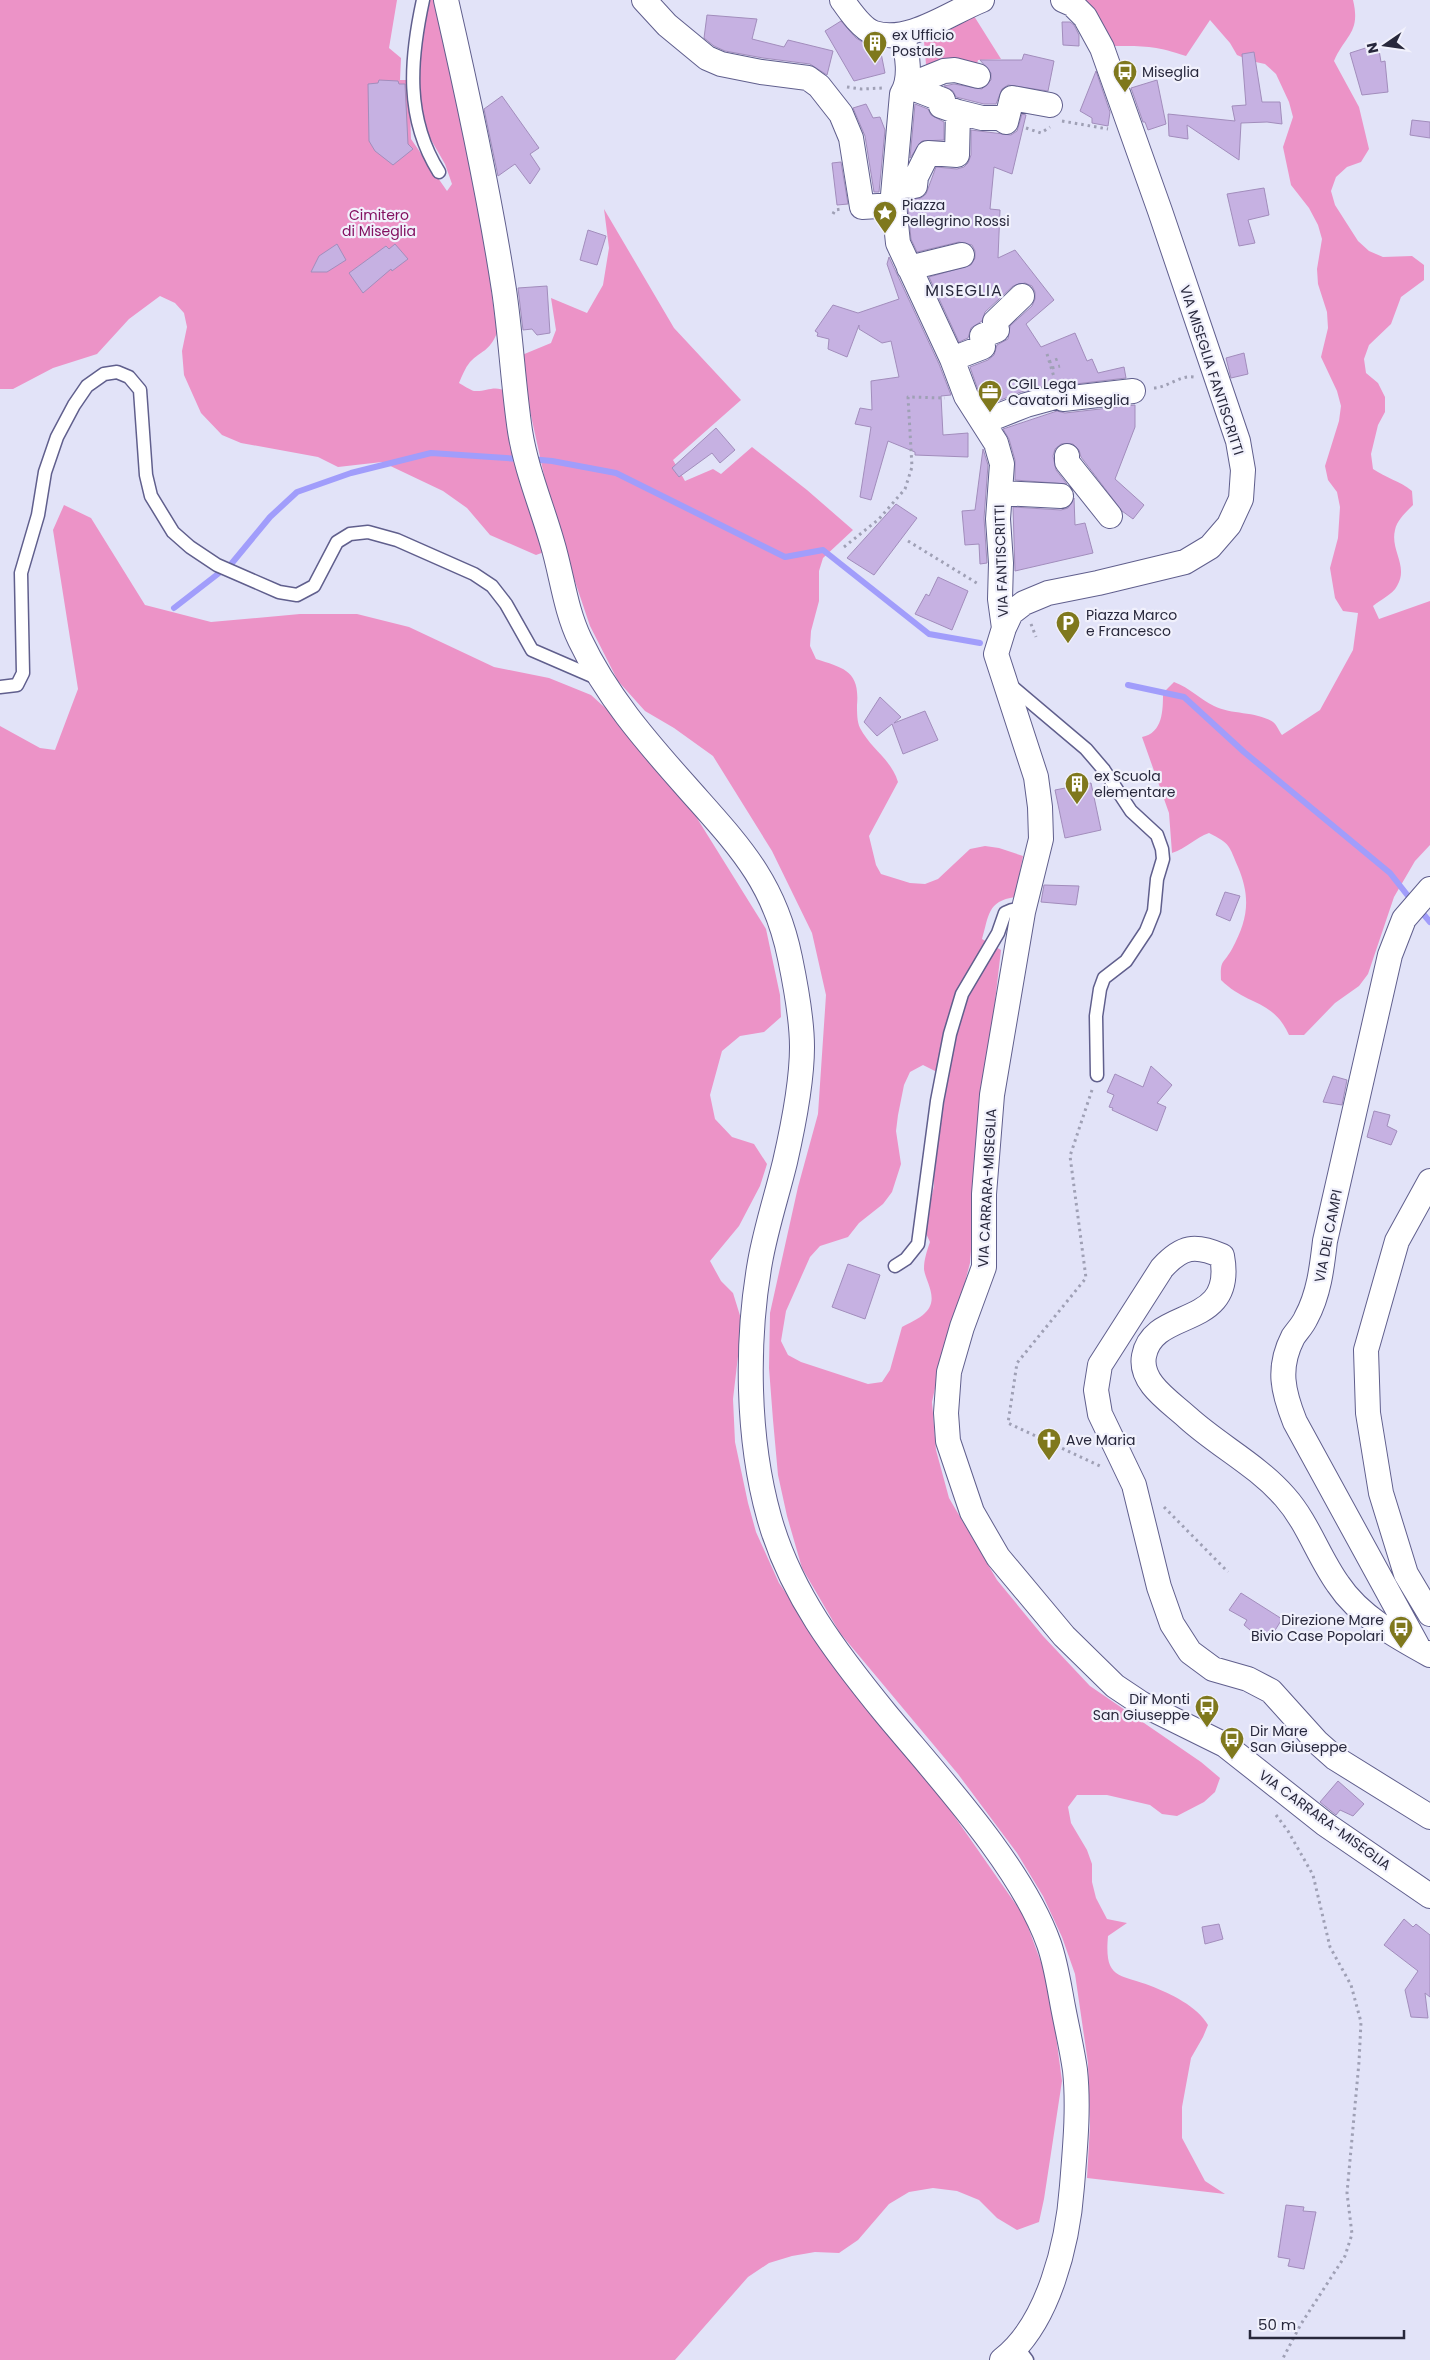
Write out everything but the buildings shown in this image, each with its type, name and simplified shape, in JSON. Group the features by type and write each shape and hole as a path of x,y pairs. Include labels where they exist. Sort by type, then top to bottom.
{"street":[{"path":"446,0 486,182 504,289 516,397 527,469 554,546 563,594 578,637 614,700 687,788 723,826 756,868 775,907 789,951 801,1022 802,1051 800,1076 786,1159 767,1228 753,1308 752,1394 756,1451 768,1512 776,1540 787,1569 800,1595 848,1668 964,1809 1001,1858 1028,1900 1049,1945 1075,2072 1075,2152 1070,2217 1050,2288 1016,2356"},
{"path":"644,0 667,25 707,58 721,64 761,72 808,78 819,86 841,114 851,138 862,207 914,186 916,177 928,153 957,154 958,112"},
{"path":"842,0 890,35 907,53 901,91 894,195 894,218 898,243 907,264 962,255"},
{"path":"890,35 982,0"},
{"name":"VIA MISEGLIA FANTISCRITTI","path":"1008,621 1024,603 1048,593 1185,562 1210,547 1229,525 1241,499 1244,470 1238,441 1133,134 1094,30 1085,17 1072,4 1063,0"},
{"path":"901,91 944,71 955,70 978,76"},
{"path":"901,91 943,100 941,106 958,112 973,116 1000,118 1006,122 1012,98 1053,117"},
{"name":"VIA FANTISCRITTI","path":"907,264 952,358 966,396 996,443 1002,464 998,519 1001,563 1000,599 1008,621"},
{"path":"952,358 984,347 982,336 997,330 995,322 1022,296"},
{"path":"983,422 1045,399 1060,396 1063,399 1082,398 1133,391"},
{"path":"1067,456 1067,462 1110,516"},
{"name":"VIA FANTISCRITTI","path":"1000,493 1062,496"},
{"name":"VIA CARRARA-MISEGLIA","path":"1008,621 996,654 1002,678 1036,777 1040,807 1041,840 1023,912 992,1095 984,1194 984,1267 962,1326 949,1372 946,1413 948,1442 972,1512 998,1557 1064,1636 1115,1686 1142,1704 1225,1745 1326,1824 1430,1896"},
{"name":"VIA DEI CAMPI","path":"1425,1652 1295,1422 1285,1398 1283,1376 1284,1363 1293,1338 1306,1318 1319,1284 1325,1241 1390,955 1404,919 1430,889"},
{"path":"1430,1181 1397,1241 1366,1350 1368,1413 1381,1493 1406,1574 1430,1614"},
{"path":"1425,1652 1358,1609 1338,1584 1306,1527 1286,1497 1264,1476 1192,1421 1151,1384 1146,1375 1144,1356 1154,1338 1164,1329 1210,1305 1222,1289 1225,1274 1222,1256 1204,1248 1184,1250 1171,1258 1162,1268 1100,1365 1096,1390 1100,1414 1134,1484 1158,1587 1172,1624 1190,1652 1213,1668 1248,1679 1271,1691 1317,1742 1336,1758 1430,1817"}],"lane":[{"path":"423,0 414,45 416,114 419,133 429,156 439,172"},
{"path":"0,687 17,685 23,673 22,573 38,515 44,472 57,437 74,404 87,386 104,374 117,372 129,377 140,390 146,475 151,496 173,532 190,547 217,565 279,592 297,595 314,586 337,542 350,534 368,532 397,540 474,574 492,586 506,604 532,650 603,681"},
{"path":"1002,678 1086,749 1104,770 1131,811 1157,835 1161,842 1163,858 1157,879 1154,911 1126,961 1104,978 1100,989 1096,1016 1097,1075"},
{"path":"894,1266 906,1260 918,1244 937,1101 950,1034 962,994 998,933 1005,913 1012,910 1023,912"}],"path":[{"path":"819,86 820,81 861,89 880,87 901,91"},
{"path":"1006,122 1041,133 1053,117 1133,134"},
{"path":"1049,362 1058,359"},
{"path":"1052,368 1060,366"},
{"path":"1133,391 1161,388 1184,376 1206,378 1214,375"},
{"path":"844,546 879,519 905,489 912,467 908,397 958,399 966,396"},
{"path":"908,541 984,588"},
{"path":"1083,1458 1008,1423 1017,1363 1086,1278 1070,1156 1097,1075"},
{"path":"1134,1484 1161,1502 1165,1510 1228,1572"},
{"path":"1273,1811 1288,1831 1313,1875 1330,1947 1351,1986 1361,2022 1347,2193 1352,2234 1345,2256 1301,2324 1282,2360"}],"green space":[{"name":"Cimitero di Miseglia","path":"0,0 397,0 389,48 401,58 400,80 409,80 411,139 447,191 452,184 445,164 426,131 420,109 418,48 428,0 438,0 480,206 497,333 488,347 468,364 459,383 474,391 494,388 508,392 547,551 536,555 490,535 467,508 443,491 382,462 338,467 318,457 241,443 222,435 201,413 184,375 182,351 187,327 184,313 175,303 160,296 129,319 97,354 53,368 13,389 0,389"},
{"path":"1081,0 1353,0 1355,20 1353,27 1334,61 1359,107 1369,149 1361,162 1347,167 1336,177 1331,191 1335,205 1358,241 1369,251 1383,257 1412,256 1424,265 1424,280 1401,297 1391,324 1369,345 1364,359 1366,373 1378,383 1385,397 1385,412 1378,425 1371,454 1373,469 1412,491 1413,505 1405,513 1395,530 1394,538 1400,565 1400,579 1393,592 1373,606 1379,619 1430,601 1430,845 1415,861 1394,897 1368,974 1359,986 1335,1003 1304,1035 1289,1035 1283,1023 1275,1015 1221,980 1222,965 1242,928 1246,899 1242,878 1228,846 1222,840 1209,833 1172,853 1169,813 1142,737 1149,735 1158,726 1162,713 1163,693 1174,682 1221,709 1252,714 1266,719 1274,723 1282,735 1320,710 1353,650 1358,613 1343,611 1335,598 1330,568 1338,538 1340,507 1337,492 1328,480 1325,466 1339,421 1341,406 1337,391 1321,357 1328,328 1327,312 1318,284 1317,269 1322,239 1318,225 1309,208 1291,185 1283,147 1293,117 1289,102 1276,74 1265,64 1237,55 1230,43 1210,20 1186,56 1147,47 1108,46"},
{"path":"974,16 1001,59 978,60 975,72 927,76 924,41"},
{"path":"604,209 674,328 741,400 673,460 685,481 713,469 721,474 752,447 807,490 853,530 823,558 819,571 819,601 811,631 810,646 816,659 835,665 853,678 856,685 857,717 860,728 891,767 898,782 869,836 876,865 881,874 910,883 925,884 938,879 970,849 985,846 999,848 1023,856 1015,897 999,902 994,906 988,917 982,939 1001,950 983,1105 970,1263 958,1309 945,1342 932,1402 936,1450 949,1498 997,1580 1043,1636 1090,1686 1201,1762 1220,1778 1215,1792 1204,1802 1177,1816 1162,1814 1150,1805 1107,1795 1077,1795 1068,1807 1071,1823 1087,1850 1092,1864 1092,1882 1096,1898 1107,1919 1127,1923 1108,1936 1107,1950 1111,1968 1122,1977 1151,1986 1183,2001 1197,2012 1208,2025 1191,2058 1182,2107 1182,2138 1205,2181 1225,2194 1087,2178 1090,2126 1088,2063 1075,1974 1062,1937 1043,1896 1017,1853 958,1774 840,1633 802,1568 787,1516 778,1475 769,1368 770,1313 798,1187 818,1114 826,995 812,933 772,851 713,756 674,728 645,711 618,681 590,626 553,516 521,370 522,355 551,343 556,330 551,298 587,313 603,285 609,248","holes":["923,1065 937,1072 931,1157 934,1171 934,1186 924,1229 930,1242 924,1269 932,1296 929,1308 920,1317 902,1327 890,1370 882,1382 868,1384 801,1362 788,1355 781,1341 786,1311 810,1257 820,1246 848,1237 859,1223 883,1204 892,1192 901,1164 896,1131 904,1085 910,1072"]},
{"path":"64,505 91,518 145,605 211,622 300,614 357,614 409,627 494,667 549,678 591,695 622,723 672,778 766,929 780,995 781,1017 764,1032 740,1036 722,1051 710,1095 715,1119 732,1137 754,1144 767,1164 760,1186 739,1226 710,1261 721,1281 733,1293 742,1322 733,1399 735,1442 756,1532 779,1583 825,1650 941,1797 1024,1916 1049,1984 1062,2081 1039,2222 1017,2230 997,2218 979,2200 957,2191 933,2188 909,2192 889,2204 858,2240 839,2253 815,2252 792,2256 769,2263 748,2277 675,2360 0,2360 0,726 40,748 55,750 78,689 53,530"}],"waterway":[{"path":"174,608 232,563 270,517 297,492 351,473 431,453 520,459"},
{"path":"530,459 552,461 616,473 785,557 823,550 929,634 980,643"},
{"path":"1128,685 1184,697 1244,752 1390,873 1412,901"},
{"path":"1419,909 1430,922"}],"place":[{"name":"ex Ufficio Postale","path":"875,64"},
{"name":"Miseglia","path":"1125,93"},
{"name":"Piazza Pellegrino Rossi","path":"885,234"},
{"name":"CGIL Lega Cavatori Miseglia","path":"990,413"},
{"name":"Piazza Marco e Francesco","path":"1068,644"},
{"name":"ex Scuola elementare","path":"1077,805"},
{"name":"Ave Maria","path":"1049,1461"},
{"name":"Direzione Mare Bivio Case Popolari","path":"1401,1649"},
{"name":"Dir Monti San Giuseppe","path":"1207,1728"},
{"name":"Dir Mare San Giuseppe","path":"1232,1760"}],"district":[{"name":"MISEGLIA","path":"964,290"}]}
